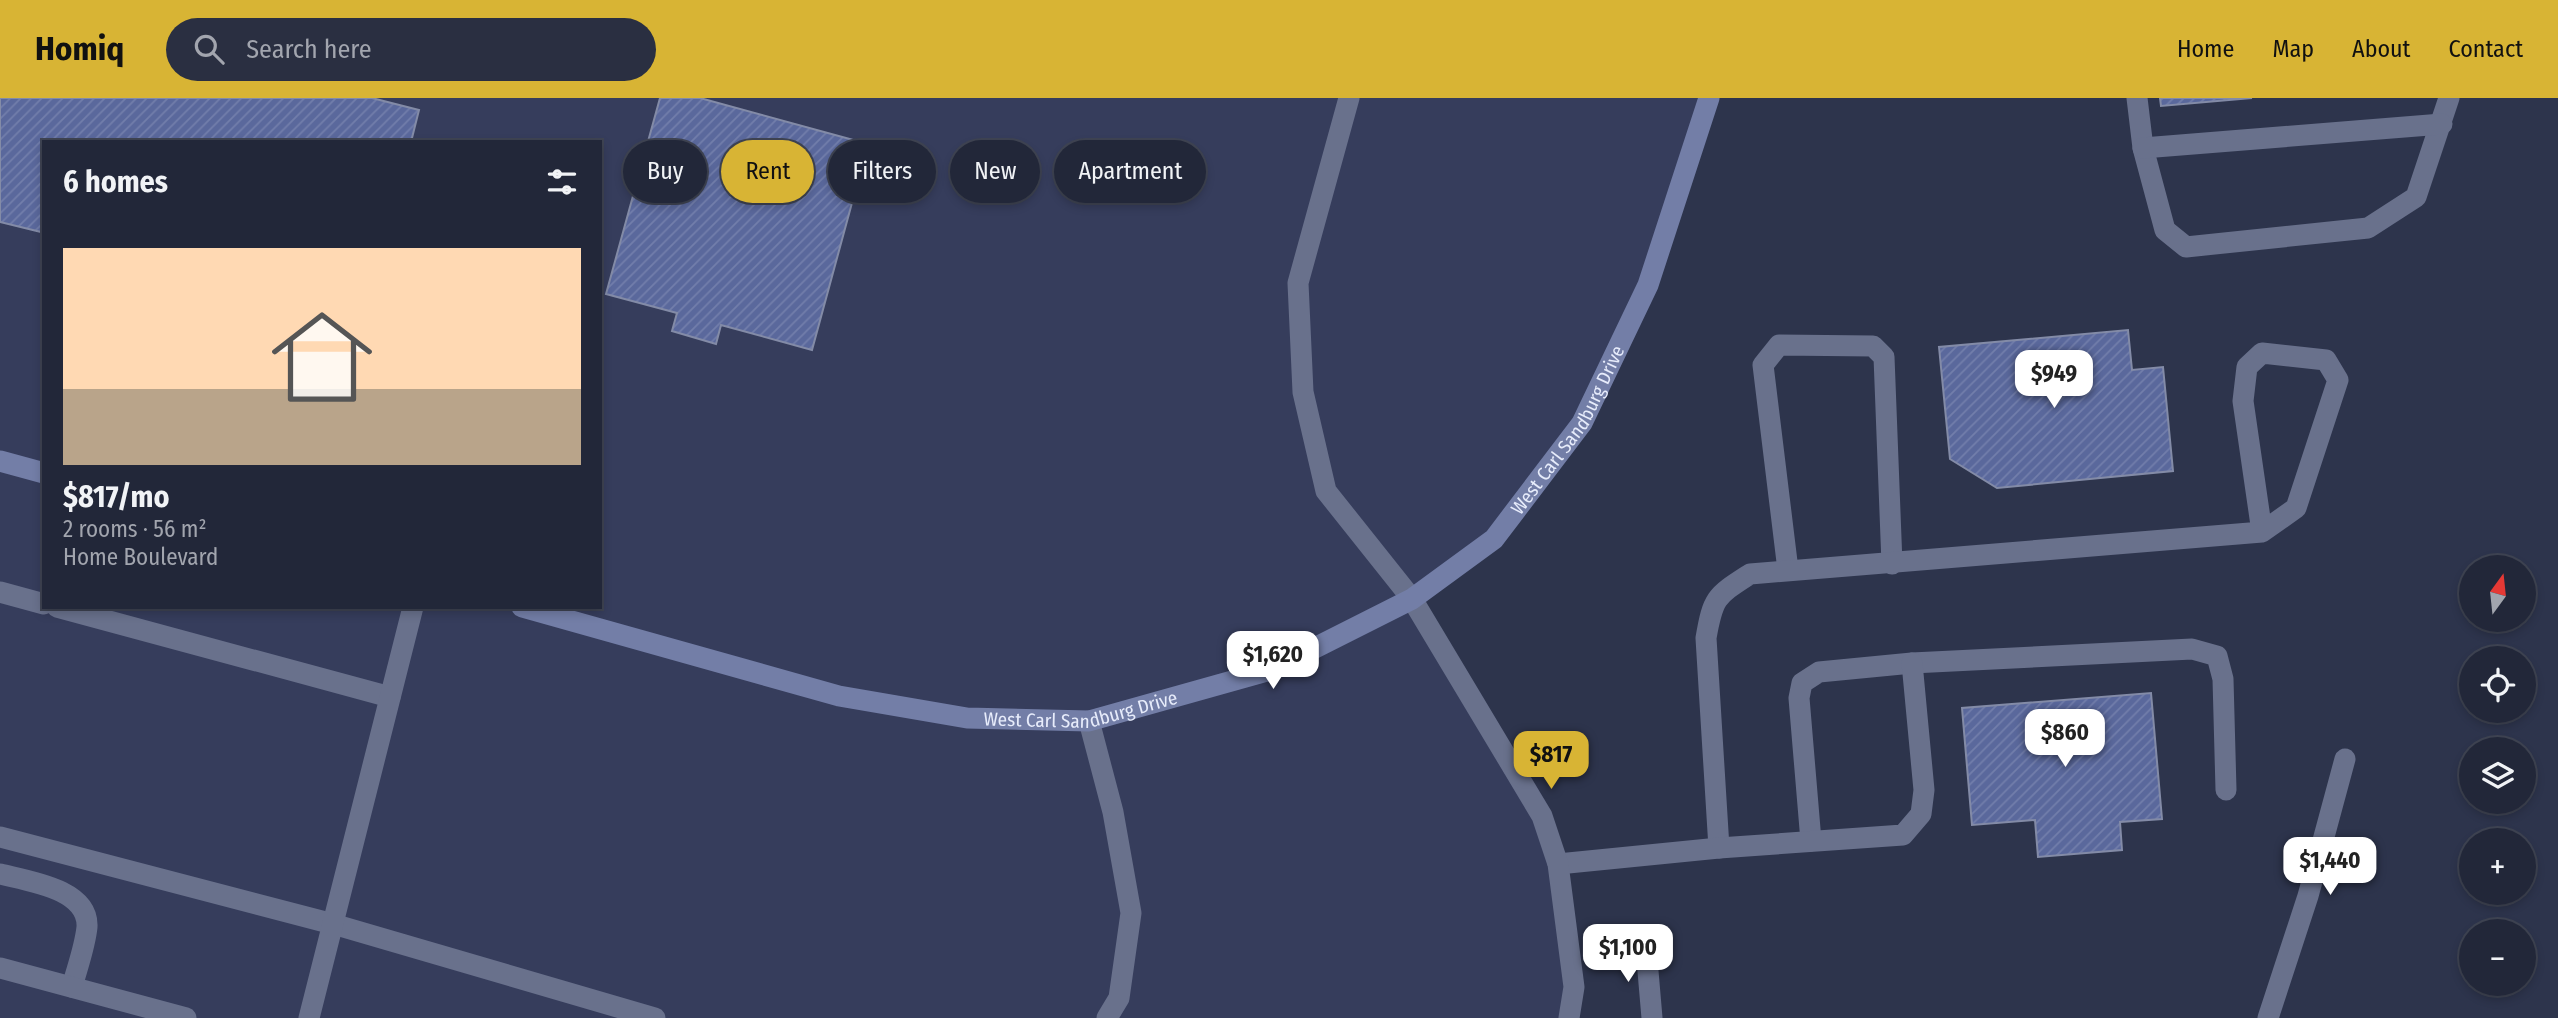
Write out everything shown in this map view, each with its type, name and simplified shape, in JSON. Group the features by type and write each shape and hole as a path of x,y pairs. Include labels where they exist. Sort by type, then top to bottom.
{"street":[{"path":"1349,98 1298,283 1303,392 1326,491 1412,599 1542,816 1558,864 1574,987 1569,1018"},
{"name":"West Carl Sandburg Drive","path":"529,609 839,696 967,718 1089,721 1271,670 1412,599 1494,539 1583,423 1648,285 1709,98"},
{"path":"2137,98 2143,148 2165,230 2186,247 2368,228 2416,197 2449,98"},
{"path":"2143,148 2442,124"},
{"path":"1788,570 1763,365 1779,345 1873,346 1884,357 1892,564"},
{"path":"1719,848 1706,638 1711,607 1725,590 1750,574 2262,532 2297,508 2338,380 2326,360 2262,354 2247,367 2243,401 2262,532"},
{"path":"1,466 42,473"},
{"path":"0,592 42,603"},
{"path":"64,609 390,697"},
{"path":"309,1018 412,609"},
{"path":"1811,841 1799,698 1802,683 1819,672 1912,663 2192,649 2217,656 2223,679 2225,790"},
{"path":"1558,864 1719,848 1903,835 1921,814 1924,790 1912,663"},
{"path":"1089,721 1113,812 1130,913 1119,998 1107,1018"},
{"path":"2268,1018 2308,896 2345,759"},
{"path":"0,837 333,924 655,1018"},
{"path":"0,874 58,890 76,901 86,912 87,928 72,987"},
{"path":"1646,948 1652,1018"},
{"path":"0,968 186,1018"}],"shaded area":[{"path":"0,98 1709,98 1648,285 1582,423 1494,539 1412,599 1542,816 1569,1018 0,1018"}],"building":[{"path":"0,98 372,98 419,110 412,140 42,140 41,232 0,222"},
{"path":"660,98 700,98 853,140 828,140 828,203 852,203 812,350 721,325 716,344 672,331 677,313 606,294 631,203 707,203 707,140 648,140"},
{"path":"2160,98 2252,98 2161,106"},
{"path":"2128,330 2132,370 2163,367 2173,471 1997,488 1950,459 1939,347"},
{"path":"2151,693 2162,819 2120,822 2122,850 2038,857 2035,820 1972,825 1962,708"}]}
